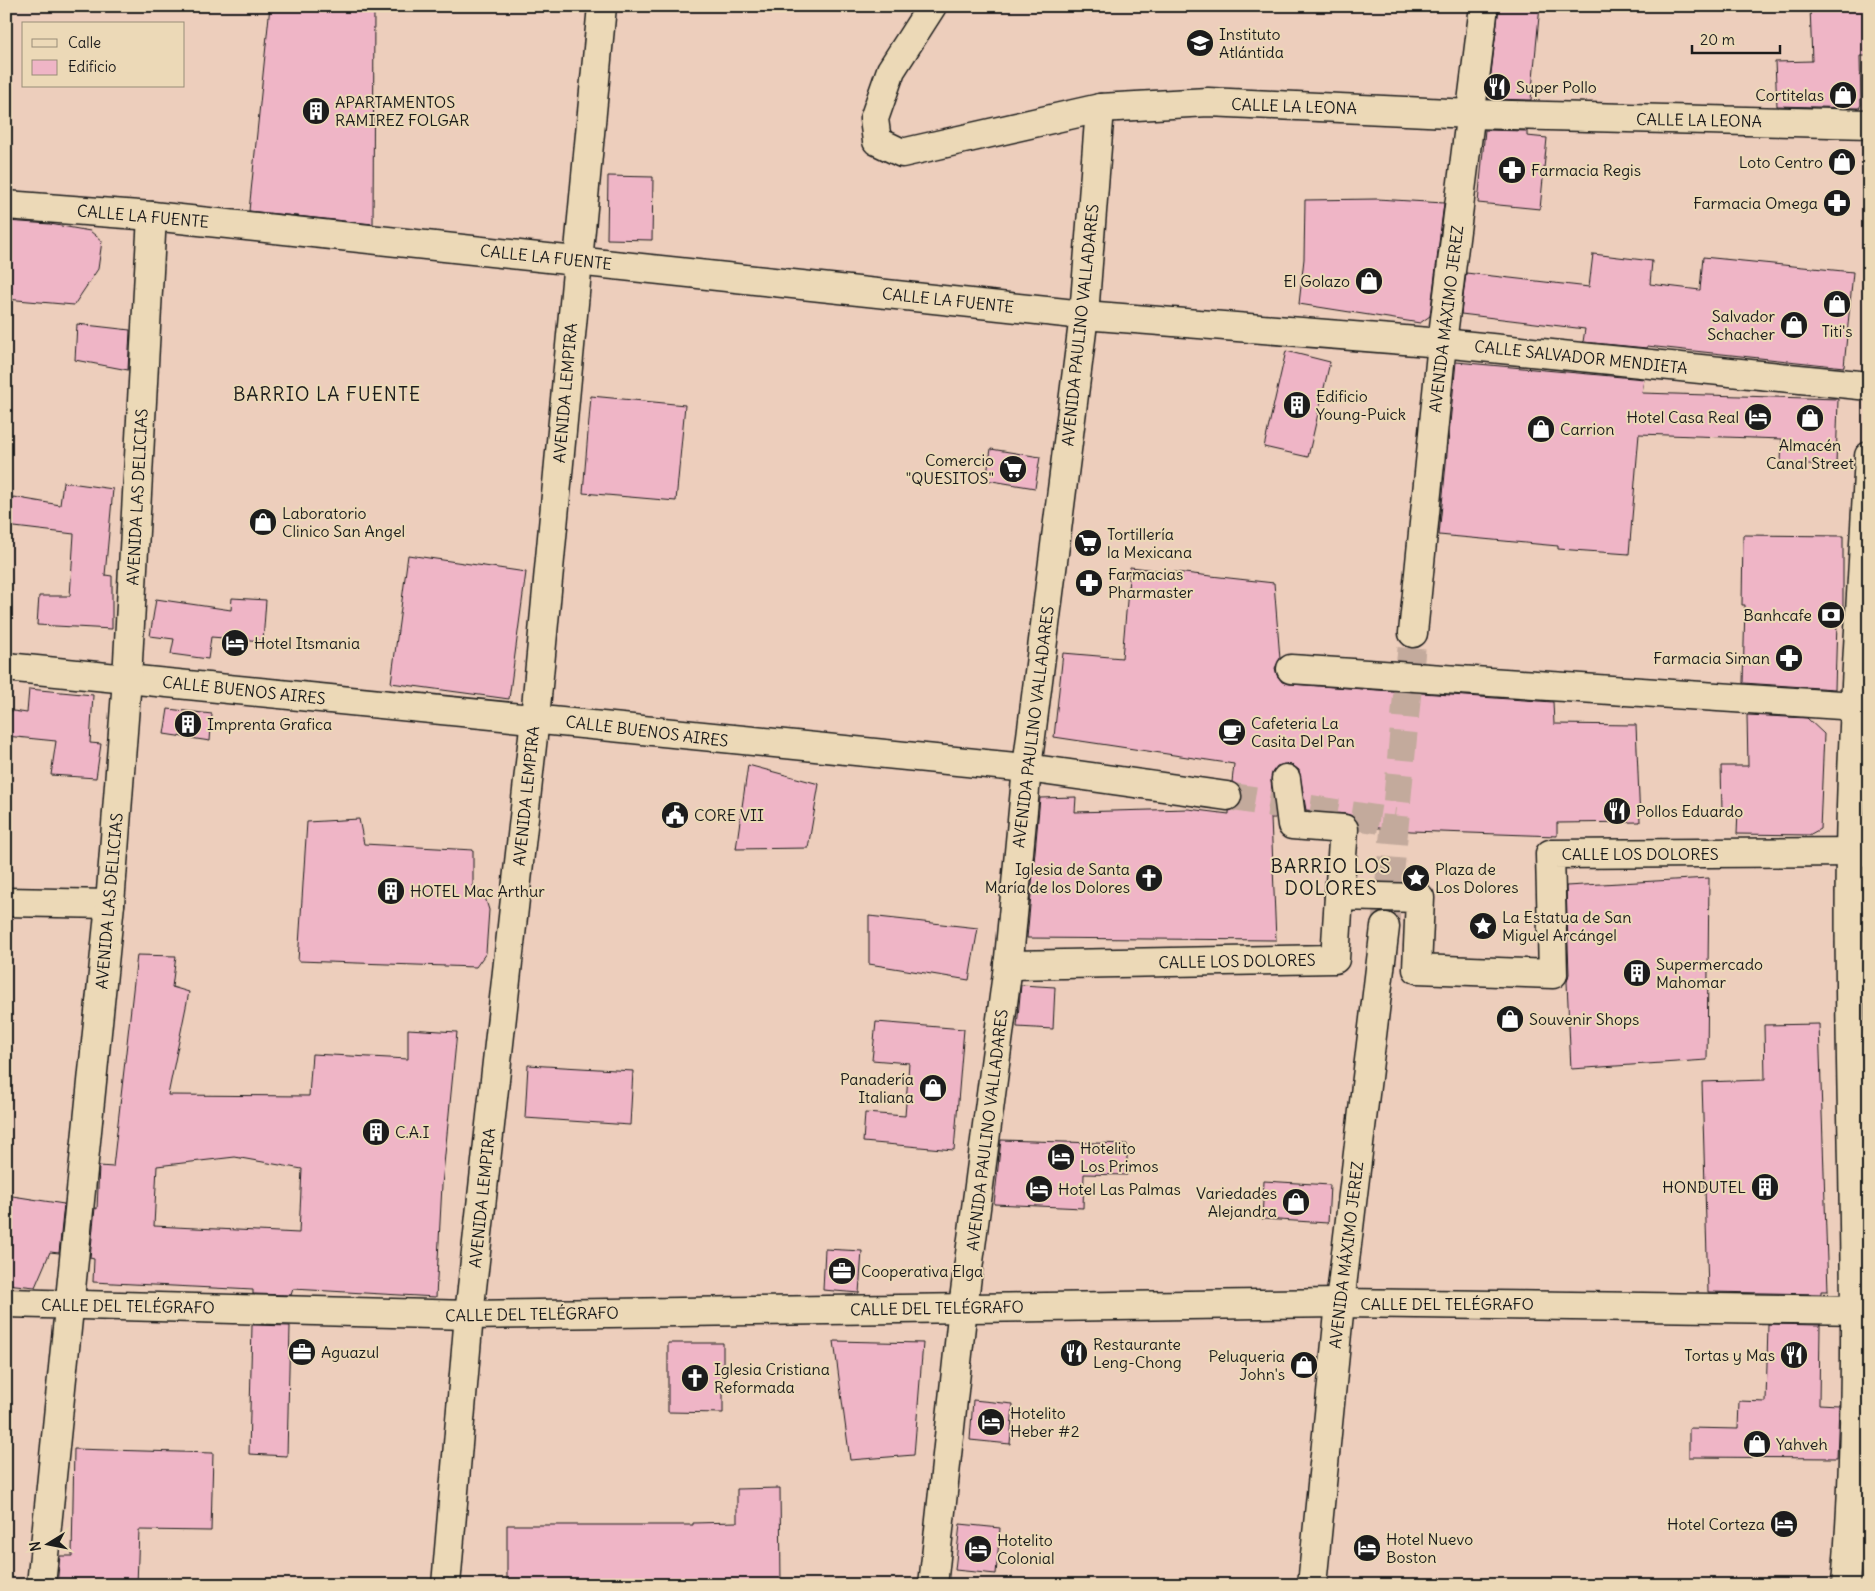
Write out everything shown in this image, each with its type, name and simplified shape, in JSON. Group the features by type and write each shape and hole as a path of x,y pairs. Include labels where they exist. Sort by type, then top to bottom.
{"street":[{"name":"AVENIDA LEMPIRA","path":"446,1585 469,1315 535,718 602,6"},
{"name":"CALLE LA LEONA","path":"932,6 891,70 874,119 877,141 902,153 1100,108 1208,102 1471,114 1869,124"},
{"name":"AVENIDA MÁXIMO JEREZ","path":"1413,633 1442,343 1484,6"},
{"name":"AVENIDA PAULINO VALLADARES","path":"933,1585 963,1307 1008,965 1026,768 1084,315 1100,108"},
{"name":"CALLE LA FUENTE","path":"6,204 152,216 1084,315"},
{"name":"AVENIDA LAS DELICIAS","path":"41,1585 110,904 127,679 152,216"},
{"name":"CALLE SALVADOR MENDIETA","path":"1084,315 1442,343 1869,386"},
{"path":"1846,1585 1852,1521 1862,1310 1859,852 1856,706 1869,456"},
{"name":"CALLE BUENOS AIRES","path":"6,667 535,718 728,740 1026,768 1227,796"},
{"path":"1291,669 1856,706"},
{"path":"1286,779 1292,825 1344,829 1339,896"},
{"name":"CALLE LOS DOLORES","path":"1008,965 1335,959 1339,896 1420,898 1417,969 1553,974 1550,854 1859,852"},
{"path":"6,902 110,904"},
{"name":"AVENIDA MÁXIMO JEREZ","path":"1312,1585 1340,1303 1385,927"},
{"name":"CALLE DEL TELÉGRAFO","path":"6,1303 469,1315 1340,1303 1862,1310"}],"building":[{"name":"APARTAMENTOS RAMIREZ FOLGAR","path":"270,6 374,6 373,224 249,211"},
{"path":"1499,6 1540,6 1531,100 1488,99"},
{"path":"1810,6 1867,6 1866,56 1860,56 1861,105 1859,108 1777,106 1775,62 1812,61"},
{"name":"Farmacia Regis","path":"1485,130 1527,131 1527,136 1547,138 1540,209 1478,203"},
{"path":"608,176 653,177 652,240 607,239"},
{"name":"El Golazo","path":"1377,199 1444,203 1430,316 1420,323 1299,304 1304,259 1305,200"},
{"path":"6,221 50,224 90,231 102,241 98,269 74,305 6,299"},
{"path":"1593,254 1652,261 1650,284 1700,290 1703,257 1853,272 1844,367 1647,346 1647,348 1583,342 1585,329 1461,314 1466,273 1589,287"},
{"path":"77,324 130,330 128,370 75,360"},
{"name":"Edificio Young-Puick","path":"1286,351 1330,362 1308,457 1264,447"},
{"name":"Carrion","path":"1456,362 1644,379 1642,393 1838,399 1836,465 1781,463 1782,439 1639,434 1629,554 1558,549 1558,546 1439,535"},
{"path":"591,396 685,405 676,501 583,493"},
{"name":"Comercio \"QUESITOS\"","path":"991,449 1040,457 1035,488 986,480"},
{"path":"63,482 113,489 105,575 112,576 112,629 37,625 39,596 70,596 74,534 6,526 13,497 60,505"},
{"path":"1743,535 1843,536 1843,622 1837,622 1835,689 1743,683 1745,605 1742,605"},
{"path":"408,555 526,572 509,699 391,683"},
{"path":"1130,567 1274,583 1280,659 1275,668 1282,682 1553,702 1554,724 1636,725 1640,822 1557,823 1557,836 1411,831 1359,826 1353,816 1306,810 1299,770 1292,765 1284,764 1277,766 1272,773 1271,781 1275,818 1271,818 1276,940 1027,938 1040,798 1076,797 1075,812 1188,809 1229,814 1229,811 1239,806 1242,799 1241,790 1232,782 1234,764 1054,737 1063,653 1122,658"},
{"path":"232,598 266,600 263,641 211,637 208,659 171,654 174,639 150,636 156,599 231,610"},
{"path":"29,689 93,695 90,743 101,744 96,778 51,775 56,741 6,736 6,710 27,713"},
{"name":"Imprenta Grafica","path":"168,709 212,714 210,741 164,734"},
{"path":"1747,715 1807,718 1824,734 1820,829 1809,835 1737,834 1738,811 1722,811 1721,766 1748,766"},
{"path":"748,765 819,784 808,848 736,849"},
{"name":"HOTEL Mac Arthur","path":"359,819 364,844 473,850 473,886 485,897 489,910 486,953 476,967 298,961 307,822"},
{"name":"Supermercado Mahomar","path":"1709,878 1707,1060 1571,1069 1567,982 1569,974 1566,886"},
{"path":"869,916 978,928 969,980 869,964"},
{"path":"137,955 176,956 172,987 189,992 168,1095 309,1096 312,1054 408,1059 408,1029 457,1032 442,1185 436,1297 293,1289 291,1295 253,1294 253,1290 93,1282 94,1259 90,1258 95,1208 97,1209 99,1166 113,1167","holes":["235,1157 302,1169 299,1233 154,1226 157,1166"]},
{"path":"1021,985 1055,987 1053,1029 1017,1027"},
{"name":"Panadería Italiana","path":"876,1022 964,1029 954,1150 863,1142 865,1113 905,1116 909,1063 872,1060"},
{"name":"HONDUTEL","path":"1819,1024 1828,1291 1821,1291 1821,1294 1708,1292 1702,1082 1765,1080 1764,1025"},
{"path":"528,1065 633,1071 630,1125 525,1118"},
{"path":"1001,1140 1127,1144 1127,1175 1084,1174 1083,1208 994,1204"},
{"name":"Variedades Alejandra","path":"1264,1181 1330,1185 1328,1223 1262,1219"},
{"path":"6,1195 64,1204 59,1253 50,1252 35,1287 6,1284"},
{"name":"Cooperativa Elga","path":"825,1249 862,1251 859,1293 823,1290"},
{"path":"1768,1324 1820,1325 1819,1404 1839,1405 1837,1458 1689,1457 1689,1428 1738,1429 1739,1401 1766,1402"},
{"path":"252,1325 290,1326 287,1456 249,1454"},
{"path":"834,1341 923,1343 914,1455 850,1460"},
{"name":"Iglesia Cristiana Reformada","path":"668,1343 723,1343 723,1413 668,1412"},
{"name":"Hotelito Heber #2","path":"973,1400 1013,1404 1010,1444 970,1440"},
{"path":"74,1449 213,1453 211,1531 139,1530 137,1585 57,1585 60,1556 72,1556"},
{"path":"780,1488 781,1585 507,1585 507,1525 693,1525 693,1523 737,1522 737,1489"},
{"name":"Hotelito Colonial","path":"960,1524 1000,1528 996,1574 955,1570"}],"tunnel":[{"path":"1385,927 1413,633"},
{"path":"1227,796 1394,822"}],"place":[{"name":"Instituto Atlántida","path":"1200,43"},
{"name":"Super Pollo","path":"1497,87"},
{"name":"Cortitelas","path":"1843,95"},
{"name":"APARTAMENTOS RAMIREZ FOLGAR","path":"316,111"},
{"name":"Loto Centro","path":"1842,162"},
{"name":"Farmacia Regis","path":"1512,170"},
{"name":"Farmacia Omega","path":"1837,203"},
{"name":"El Golazo","path":"1369,281"},
{"name":"Titi's","path":"1837,304"},
{"name":"Salvador Schacher","path":"1794,325"},
{"name":"Edificio Young-Puick","path":"1297,405"},
{"name":"Hotel Casa Real","path":"1758,417"},
{"name":"Almacén Canal Street","path":"1810,418"},
{"name":"Carrion","path":"1541,429"},
{"name":"Comercio \"QUESITOS\"","path":"1013,469"},
{"name":"Laboratorio Clinico San Angel","path":"263,522"},
{"name":"Tortillería la Mexicana","path":"1088,543"},
{"name":"Farmacias Pharmaster","path":"1089,583"},
{"name":"Banhcafe","path":"1831,615"},
{"name":"Hotel Itsmania","path":"235,643"},
{"name":"Farmacia Siman","path":"1789,658"},
{"name":"Imprenta Grafica","path":"188,724"},
{"name":"Cafeteria La Casita Del Pan","path":"1232,732"},
{"name":"Pollos Eduardo","path":"1617,811"},
{"name":"CORE VII","path":"675,815"},
{"name":"Iglesia de Santa María de los Dolores","path":"1149,878"},
{"name":"Plaza de Los Dolores","path":"1416,878"},
{"name":"HOTEL Mac Arthur","path":"391,891"},
{"name":"La Estatua de San Miguel Arcángel","path":"1483,926"},
{"name":"Supermercado Mahomar","path":"1637,973"},
{"name":"Souvenir Shops","path":"1510,1019"},
{"name":"Panadería Italiana","path":"933,1088"},
{"name":"C.A.I","path":"376,1132"},
{"name":"Hotelito Los Primos","path":"1061,1157"},
{"name":"HONDUTEL","path":"1765,1187"},
{"name":"Hotel Las Palmas","path":"1039,1189"},
{"name":"Variedades Alejandra","path":"1296,1202"},
{"name":"Cooperativa Elga","path":"842,1271"},
{"name":"Aguazul","path":"302,1352"},
{"name":"Restaurante Leng-Chong","path":"1074,1353"},
{"name":"Tortas y Mas","path":"1794,1355"},
{"name":"Peluqueria John's","path":"1304,1365"},
{"name":"Iglesia Cristiana Reformada","path":"695,1378"},
{"name":"Hotelito Heber #2","path":"991,1422"},
{"name":"Yahveh","path":"1757,1444"},
{"name":"Hotel Corteza","path":"1784,1524"},
{"name":"Hotel Nuevo Boston","path":"1367,1548"},
{"name":"Hotelito Colonial","path":"978,1549"}],"district":[{"name":"BARRIO LA FUENTE","path":"327,394"},
{"name":"BARRIO LOS DOLORES","path":"1331,877"}]}
